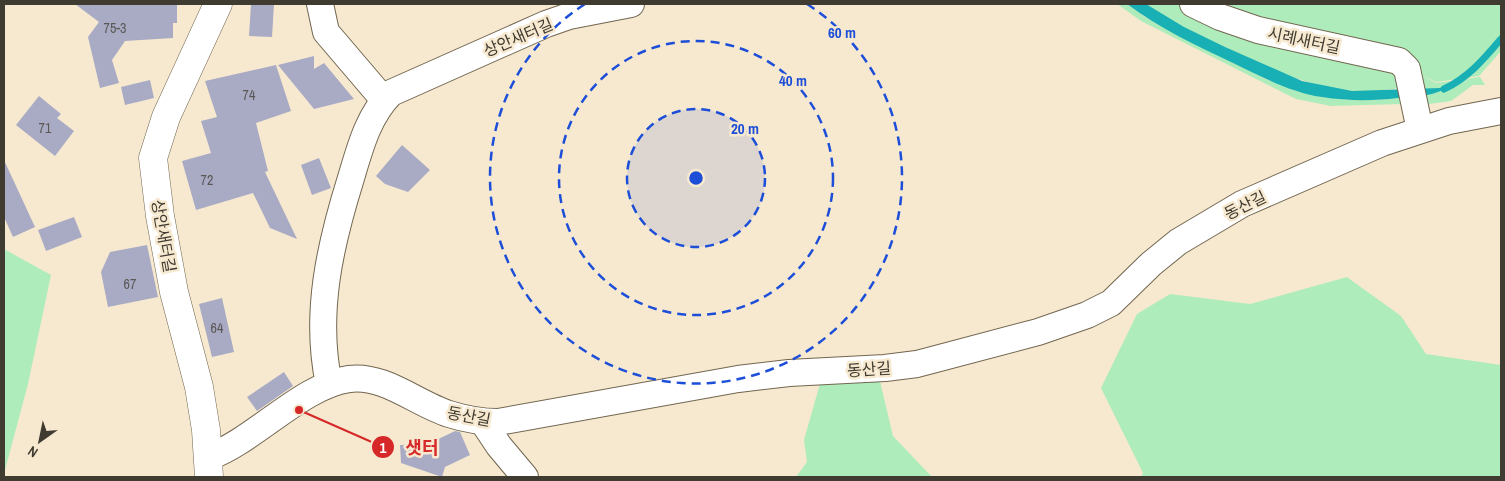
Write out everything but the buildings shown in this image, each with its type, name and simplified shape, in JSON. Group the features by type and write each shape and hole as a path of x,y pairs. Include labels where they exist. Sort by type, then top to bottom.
{"street":[{"name":"상안새터길","path":"209,467 199,386 170,273 153,158 166,117 218,4"},
{"path":"320,4 326,32 384,100"},
{"name":"상안새터길","path":"329,384 323,342 328,266 363,139 376,111 384,100 391,93 546,24 569,16 631,4"},
{"name":"시례새터길","path":"1193,4 1220,17 1258,30 1390,58 1403,64 1409,78 1413,105 1420,130"},
{"name":"동산길","path":"209,467 244,438 329,384 351,379 363,379 414,397 448,414 483,422 511,420 738,379 789,373 885,368 917,364 1038,332 1087,315 1111,303 1150,264 1178,242 1242,204 1382,143 1420,130 1480,114 1501,111"},
{"path":"483,422 499,446 525,477"}],"green space":[{"path":"1117,4 1127,4 1145,17 1181,37 1266,79 1298,91 1322,97 1350,100 1402,98 1403,104 1331,106 1296,99 1141,21"},
{"path":"1146,4 1183,4 1392,66 1401,88 1351,91 1301,80 1216,45 1166,18"},
{"path":"1212,4 1501,4 1501,51 1479,76 1436,82 1360,46"},
{"path":"1414,71 1436,83 1480,77 1485,85 1473,85 1451,101 1422,105"},
{"path":"4,249 51,275 28,384 4,474"},
{"path":"1347,277 1401,316 1426,354 1501,365 1501,477 1141,477 1143,473 1101,388 1137,314 1170,294 1250,304"},
{"path":"821,380 880,381 893,436 932,477 796,477 807,462 804,440"}],"water":[{"path":"1127,4 1146,4 1184,27 1302,81 1352,91 1440,88 1452,85 1439,92 1426,95 1379,100 1341,99 1310,95 1255,74 1206,50 1165,29"}],"waterway":[{"path":"1444,89 1468,74 1501,39"}],"place":[{"name":"샛터","path":"299,410"}]}
